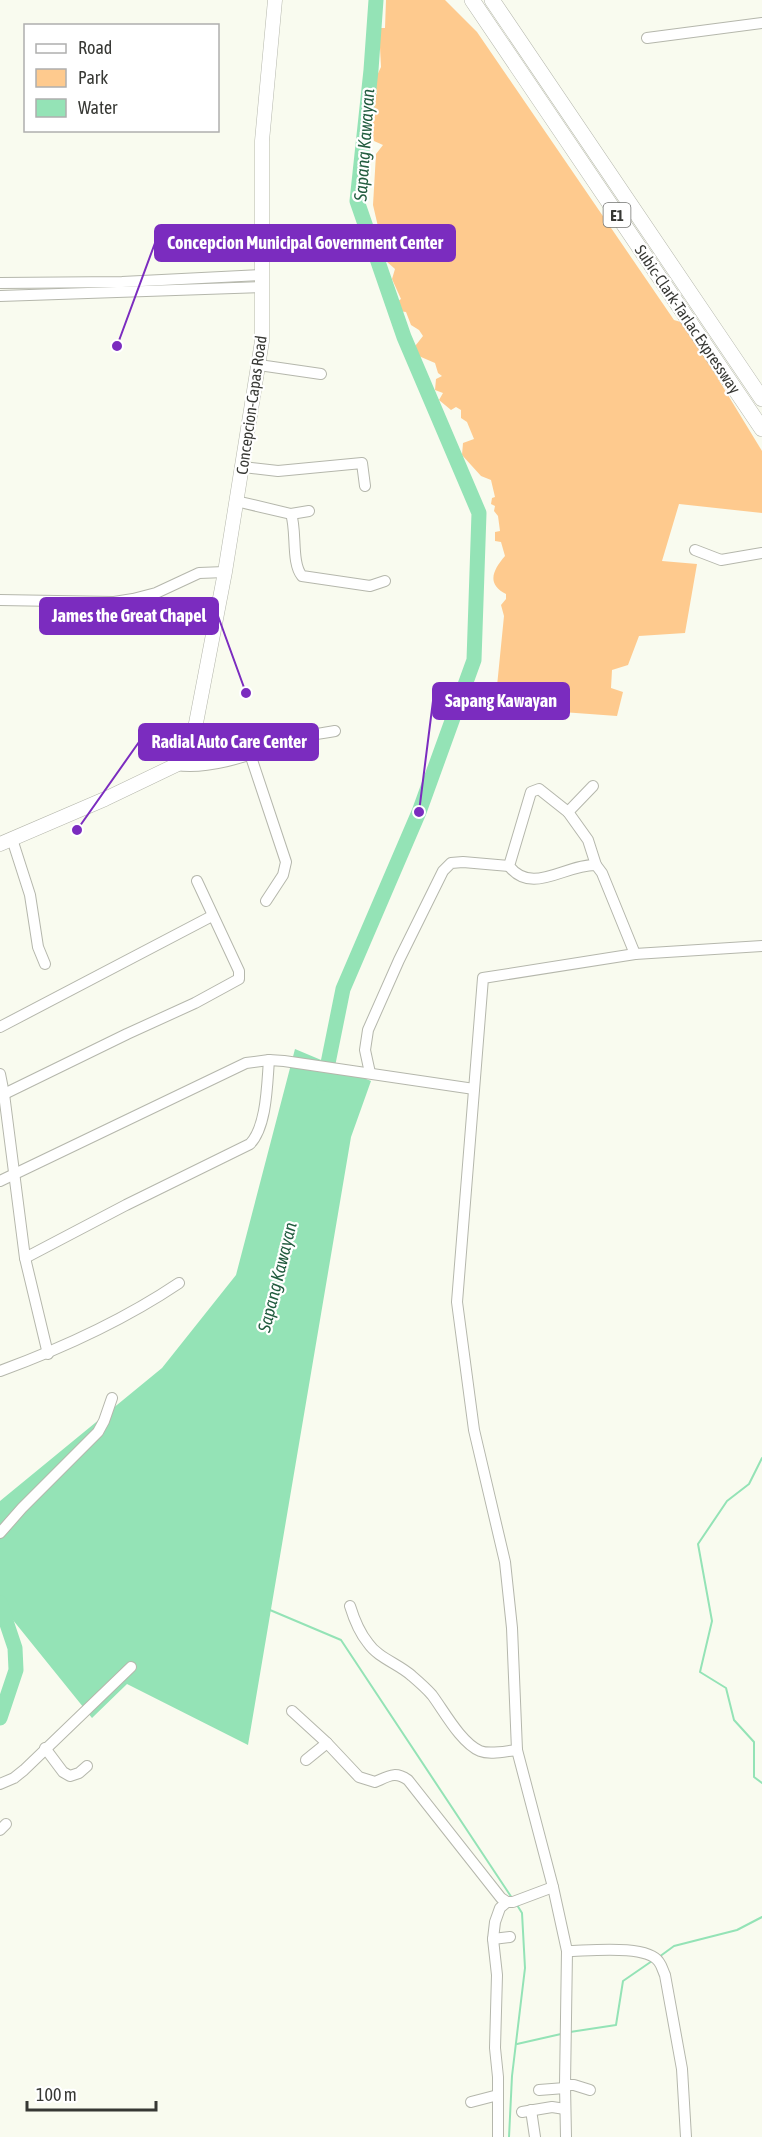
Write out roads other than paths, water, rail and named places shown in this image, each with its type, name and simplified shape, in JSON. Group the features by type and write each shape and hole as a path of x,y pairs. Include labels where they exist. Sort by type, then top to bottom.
{"highway":[{"name":"Subic-Clark-Tarlac Expressway","path":"472,0 762,429"},
{"name":"Subic-Clark-Tarlac Expressway","path":"492,0 762,399"}],"main road":[{"name":"Concepcion-Capas Road","path":"176,765 192,744 196,730 259,364 262,341 263,281 263,119 276,0"},
{"path":"6,842 176,765"}],"street":[{"path":"647,38 762,23"},
{"path":"0,284 263,281"},
{"path":"0,296 263,281"},
{"path":"259,364 321,374"},
{"path":"243,467 278,471 362,463 365,486"},
{"path":"236,501 291,514 309,511"},
{"path":"291,514 294,521 298,572 302,576 370,586 385,581"},
{"path":"695,550 721,560 762,553"},
{"path":"0,600 114,602 156,593 199,573 225,572"},
{"path":"176,765 190,768 250,754 305,736 335,731"},
{"path":"250,754 286,862 283,875 266,901"},
{"path":"568,812 593,786"},
{"path":"509,866 531,792 539,789 568,812 588,840 596,866 602,873 636,954"},
{"path":"6,842 30,895 38,947 45,964"},
{"path":"365,1072 368,1030 399,960 443,871 451,862 509,866 525,879 537,880 584,865 596,866"},
{"path":"2,1095 236,982 240,977 239,971 197,881"},
{"path":"0,1027 212,916"},
{"path":"566,2137 567,1951 553,1887 517,1750 512,1628 505,1562 474,1430 457,1302 483,978 636,954 762,946"},
{"path":"25,1258 250,1144 255,1139 263,1116 269,1060"},
{"path":"0,1181 246,1063 284,1061 474,1089"},
{"path":"0,1074 25,1258 48,1354"},
{"path":"0,1371 48,1354 144,1306 179,1283"},
{"path":"0,1533 98,1432 112,1398"},
{"path":"350,1606 367,1643 424,1687 450,1722 471,1744 487,1752 517,1750"},
{"path":"0,1784 14,1778 24,1770 131,1667"},
{"path":"292,1711 359,1777 375,1782 400,1774 408,1780 501,1898 507,1902 513,1902 553,1887"},
{"path":"306,1760 327,1743"},
{"path":"45,1748 63,1772 70,1776 79,1773 87,1766"},
{"path":"498,2137 495,2048 497,1975 493,1939 500,1908 507,1902"},
{"path":"493,1939 510,1938"},
{"path":"567,1951 638,1951 650,1954 659,1962 665,1975 682,2069 686,2137"},
{"path":"539,2090 574,2085 590,2090"},
{"path":"471,2102 498,2095"},
{"path":"535,2137 526,2111 552,2107 565,2109"}],"water":[{"path":"295,1049 371,1081 351,1137 248,1745 127,1684 92,1718 0,1604 0,1501 162,1368 236,1275"}],"waterway":[{"name":"Sapang Kawayan","path":"324,1083 343,989 419,812 474,660 479,513 404,337 357,201 376,0"},
{"path":"762,1458 749,1484 727,1501 698,1544 712,1621 700,1672 726,1688 734,1720 754,1742 754,1777 762,1783"},
{"name":"Sapang Kawayan","path":"0,1603 15,1648 16,1670 0,1718"},
{"path":"270,1610 341,1640 512,1898"},
{"path":"509,2137 512,2076 525,1968 522,1913 517,1905"},
{"path":"659,1957 674,1946 737,1930 762,1917"},
{"path":"570,2032 616,2025 623,1981 652,1961"},
{"path":"517,2044 561,2034"}],"place":[{"name":"Concepcion Municipal Government Center","path":"117,346"},
{"name":"James the Great Chapel","path":"246,693"},
{"name":"Sapang Kawayan","path":"419,812"},
{"name":"Radial Auto Care Center","path":"77,830"}]}
